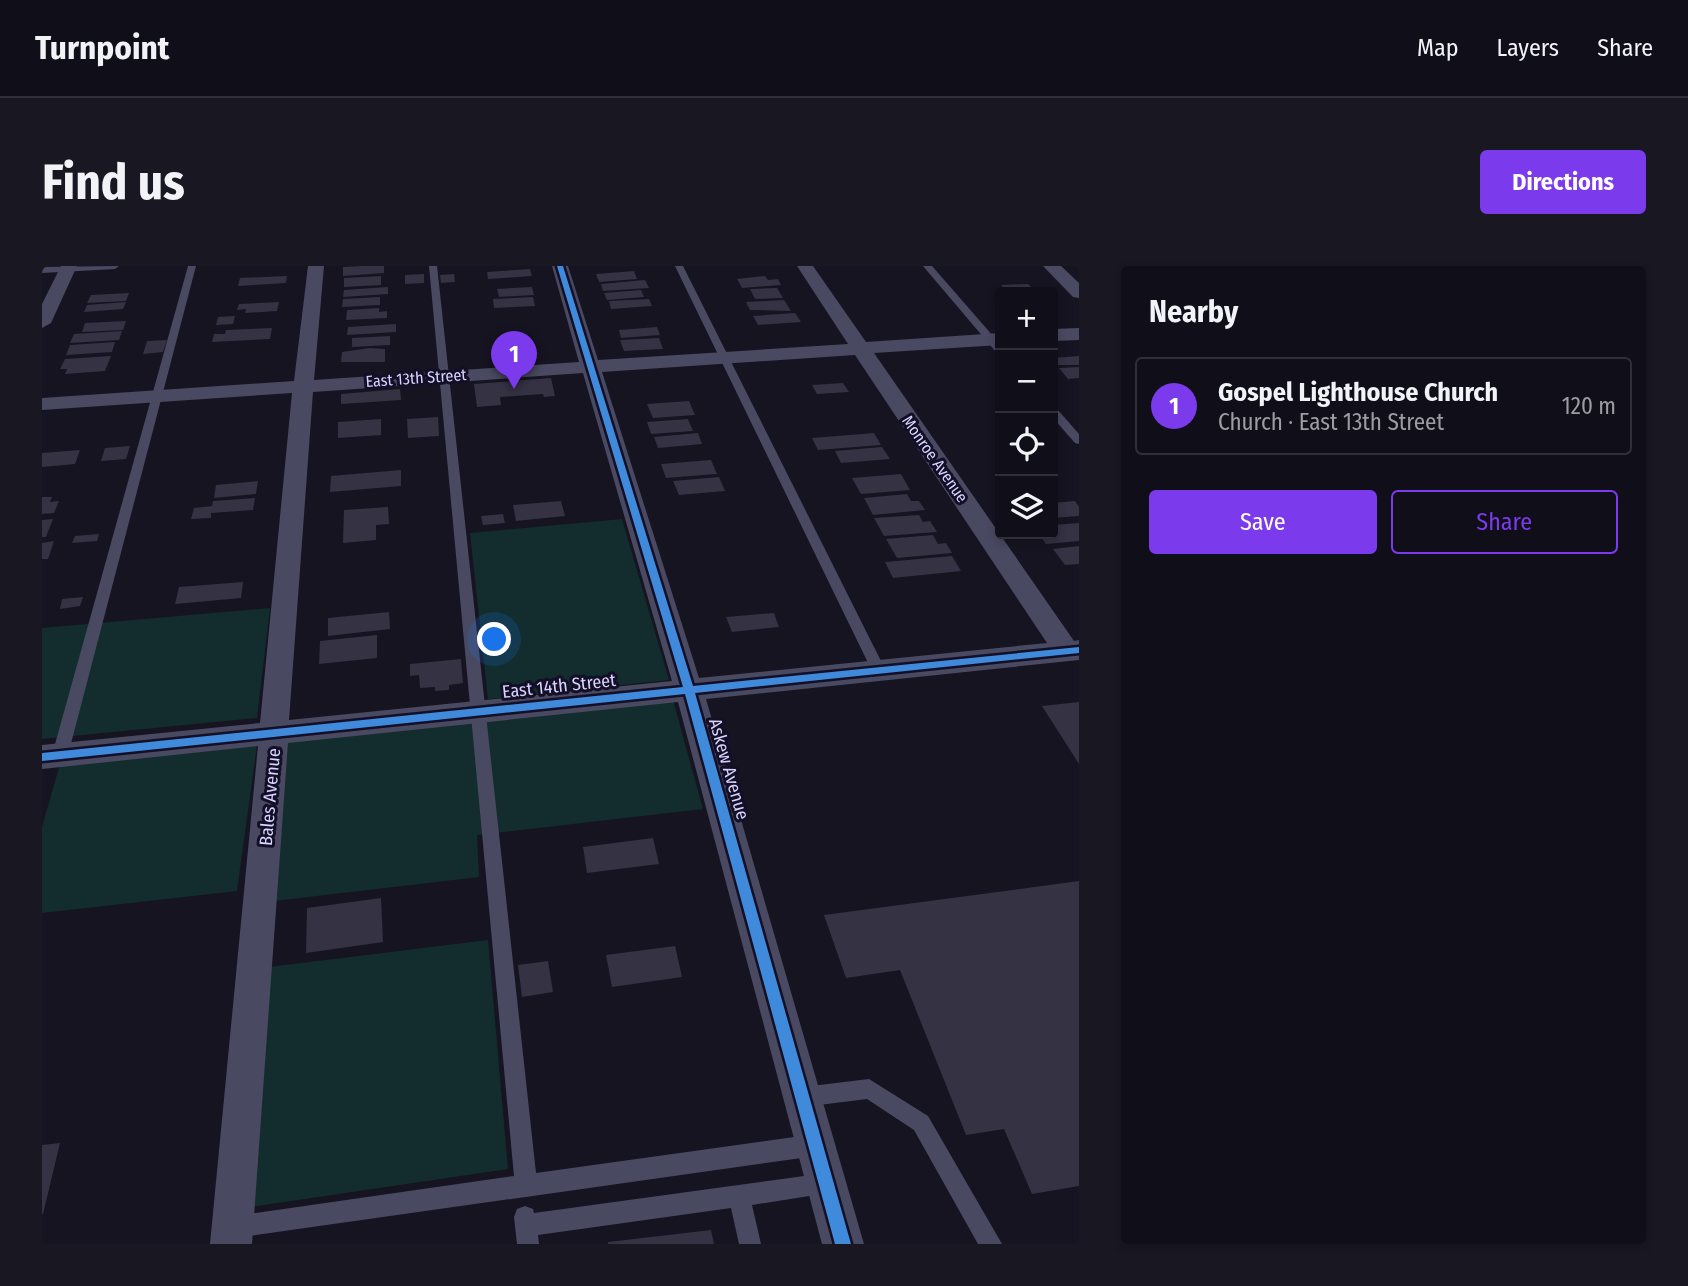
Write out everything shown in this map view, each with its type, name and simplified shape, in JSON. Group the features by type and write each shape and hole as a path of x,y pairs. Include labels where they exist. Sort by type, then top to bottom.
{"street":[{"name":"Bales Avenue","path":"232,1236 303,385 316,266"},
{"name":"Askew Avenue","path":"560,266 689,690 843,1244"},
{"name":"Monroe Avenue","path":"805,266 858,348 1073,651"},
{"path":"1051,266 1079,293"},
{"path":"42,323 69,267"},
{"path":"1058,335 1079,334"},
{"name":"East 13th Street","path":"42,404 858,348 995,343"},
{"name":"East 14th Street","path":"51,756 1073,651"}],"lane":[{"path":"42,270 115,266"},
{"path":"51,756 157,396 192,266"},
{"path":"433,266 526,1185"},
{"path":"679,266 879,671"},
{"path":"927,266 995,341"},
{"path":"1055,413 1079,441"},
{"path":"803,1097 869,1089 921,1123 991,1244"},
{"path":"232,1236 526,1185 816,1145"},
{"path":"527,1229 826,1184"},
{"path":"739,1196 750,1244"}],"green space":[{"path":"622,519 669,680 488,699 470,533"},
{"path":"270,608 257,718 42,739 42,628"},
{"path":"673,700 703,809 477,835 479,877 274,901 287,740"},
{"path":"257,745 237,891 42,913 42,827 60,764"},
{"path":"488,940 508,1169 250,1207 269,967"}],"building":[{"path":"384,266 384,273 343,276 343,267"},
{"path":"530,269 532,276 488,279 487,272"},
{"path":"634,271 637,279 599,282 596,274"},
{"path":"424,274 424,283 405,284 405,275"},
{"path":"454,274 455,282 441,283 440,275"},
{"path":"287,276 286,283 238,286 240,278"},
{"path":"381,276 381,285 344,287 344,278"},
{"path":"765,276 768,280 778,279 781,285 742,288 737,279"},
{"path":"645,280 649,288 603,291 601,284"},
{"path":"1028,284 1031,287 1003,287 1001,285"},
{"path":"388,287 388,294 343,297 344,290"},
{"path":"532,287 534,295 499,297 497,289"},
{"path":"777,288 783,298 755,299 750,289"},
{"path":"641,290 644,297 607,300 604,293"},
{"path":"129,293 126,301 87,303 91,295"},
{"path":"380,297 380,305 342,307 343,299"},
{"path":"533,297 535,306 494,308 493,299"},
{"path":"649,299 652,306 611,309 609,301"},
{"path":"784,300 791,311 750,310 746,302"},
{"path":"126,302 123,309 84,312 87,305"},
{"path":"279,302 277,311 245,313 246,309 237,310 239,304"},
{"path":"379,308 379,312 387,311 387,318 346,320 347,310"},
{"path":"795,313 801,322 758,325 753,316"},
{"path":"235,316 233,324 216,325 218,317"},
{"path":"126,321 123,330 82,332 85,323"},
{"path":"396,324 396,332 347,335 348,327"},
{"path":"657,327 660,335 621,338 619,330"},
{"path":"272,328 270,339 212,342 214,334 225,334 226,330"},
{"path":"122,331 119,340 70,343 74,334"},
{"path":"390,336 390,345 352,347 352,338"},
{"path":"659,338 663,349 624,351 620,340"},
{"path":"167,340 163,352 143,354 147,341"},
{"path":"115,342 112,352 66,355 70,345"},
{"path":"385,349 385,362 341,362 342,352"},
{"path":"111,356 105,371 65,374 67,369 60,369 65,359"},
{"path":"1079,356 1079,365 1058,365 1058,358"},
{"path":"1079,367 1079,378 1068,379 1059,368"},
{"path":"551,378 555,396 544,397 543,394 500,397 501,405 477,407 474,384"},
{"path":"843,383 849,392 817,394 812,385"},
{"path":"400,389 401,400 341,404 341,394"},
{"path":"689,401 695,415 653,418 647,404"},
{"path":"438,417 439,436 408,438 407,419"},
{"path":"381,419 381,435 338,438 338,422"},
{"path":"688,419 693,431 651,434 647,422"},
{"path":"698,433 702,444 658,448 654,437"},
{"path":"874,433 881,445 818,450 812,438"},
{"path":"130,446 126,459 101,461 105,448"},
{"path":"882,447 890,459 841,463 835,451"},
{"path":"80,450 75,464 42,467 42,453"},
{"path":"711,460 717,474 666,478 661,464"},
{"path":"401,470 401,486 330,492 331,476"},
{"path":"901,474 910,490 861,494 852,478"},
{"path":"719,477 725,491 679,495 673,481"},
{"path":"258,481 256,494 214,498 216,485"},
{"path":"907,494 911,501 919,501 925,510 873,515 864,498"},
{"path":"42,497 52,497 50,502 59,501 54,513 42,514"},
{"path":"255,498 253,510 211,513 211,518 191,519 194,508 212,506 213,501"},
{"path":"561,501 565,516 516,521 513,505"},
{"path":"1075,501 1079,507 1079,516 1058,518 1058,503"},
{"path":"388,507 389,524 376,525 376,540 343,543 344,510"},
{"path":"503,514 505,523 483,525 481,516"},
{"path":"919,515 923,522 930,521 937,532 884,536 874,518"},
{"path":"53,519 46,537 42,537 42,520"},
{"path":"1079,523 1079,541 1046,544 1042,539 1058,539 1058,525"},
{"path":"99,534 97,541 72,543 75,536"},
{"path":"933,535 938,544 946,543 952,553 897,558 886,539"},
{"path":"54,541 48,559 42,559 42,543"},
{"path":"1079,546 1079,564 1065,565 1053,549"},
{"path":"952,556 961,571 893,578 885,562"},
{"path":"243,582 241,598 175,604 179,587"},
{"path":"83,597 80,606 60,609 62,599"},
{"path":"389,612 390,629 328,636 328,618"},
{"path":"774,613 779,627 732,632 726,617"},
{"path":"377,635 377,658 319,664 320,641"},
{"path":"461,659 463,683 449,685 449,690 420,688 419,675 410,676 410,664"},
{"path":"1079,702 1079,764 1042,706"},
{"path":"653,838 659,864 587,873 583,847"},
{"path":"1079,881 1079,1186 1032,1194 1004,1129 966,1135 900,970 846,978 824,915"},
{"path":"381,898 383,942 306,953 307,908"},
{"path":"675,946 682,977 612,987 606,955"},
{"path":"548,961 553,992 522,997 518,965"},
{"path":"60,1143 43,1214 42,1214 42,1145"},
{"path":"711,1230 714,1244 608,1244 608,1242"}],"cycle path":[{"path":"560,266 689,690 843,1244"},
{"path":"42,757 1079,650"}],"place":[{"name":"Gospel Lighthouse Church","path":"514,389"}]}
